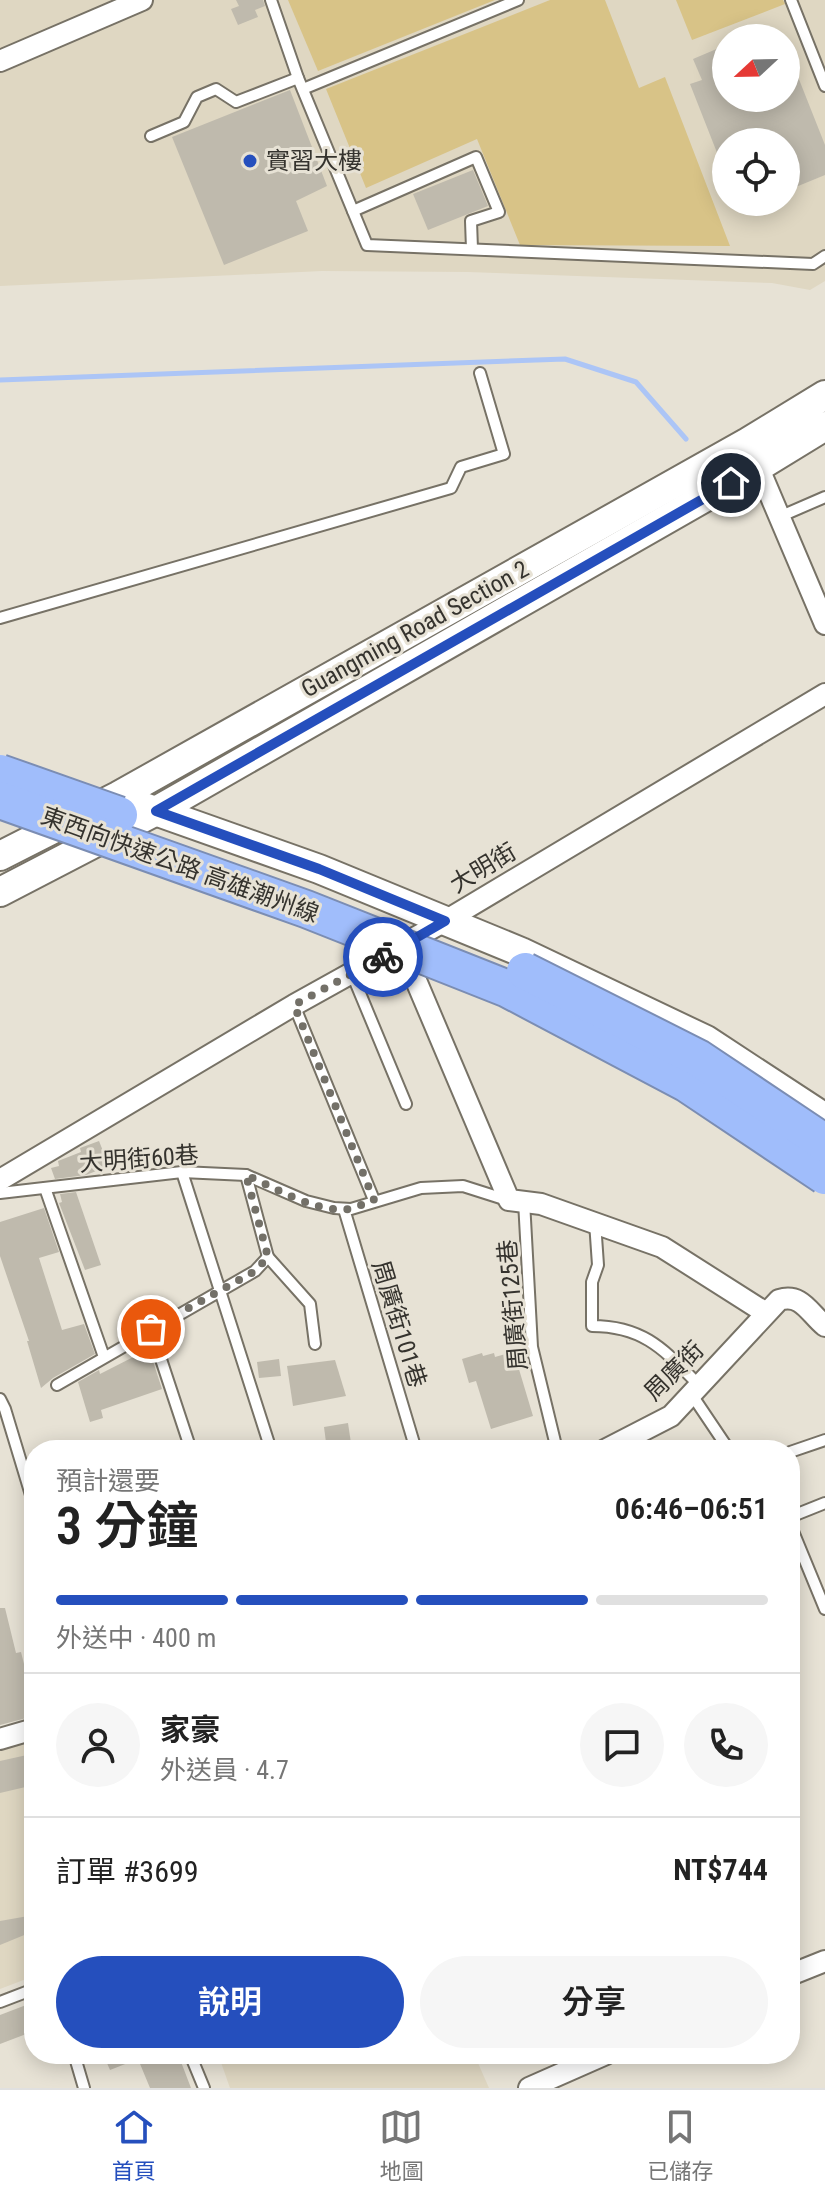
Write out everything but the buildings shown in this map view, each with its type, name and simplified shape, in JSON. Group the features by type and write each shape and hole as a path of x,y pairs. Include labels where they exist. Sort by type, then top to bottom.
{"highway":[{"name":"東西向快速公路 高雄潮州線","path":"0,773 313,885 516,966 698,1058 825,1143"},
{"name":"東西向快速公路 高雄潮州線","path":"0,800 306,909 508,989 686,1083 825,1176"}],"street":[{"path":"0,61 142,0"},
{"name":"Guangming Road Section 2","path":"0,892 156,811 753,455 825,395"},
{"name":"Guangming Road Section 2","path":"0,856 118,796 753,455 825,426"},
{"path":"753,455 825,624"},
{"name":"大明街","path":"0,1180 294,1005 352,974 398,960 445,921 825,694"},
{"path":"0,755 319,869 521,952 706,1040 825,1118"},
{"path":"0,815 302,920 503,1003 681,1095 825,1192"},
{"path":"398,960 516,1201 595,1221 662,1247 766,1313 779,1300 789,1297 799,1299 825,1326"},
{"name":"周廣街","path":"624,1440 671,1416 766,1313"},
{"path":"0,1739 24,1732"},
{"path":"800,1971 825,1961"},
{"path":"529,2088 583,2064"}],"lane":[{"path":"271,0 367,245 813,264 825,256"},
{"path":"151,136 184,122 197,97 216,89 236,102 301,83 518,0"},
{"path":"791,0 825,86"},
{"path":"353,211 476,157 499,212 471,221 472,249"},
{"path":"0,618 451,488 461,467 504,454 480,373"},
{"path":"779,517 825,497"},
{"path":"352,974 406,1104"},
{"path":"294,1005 374,1200"},
{"path":"182,1172 268,1440"},
{"name":"大明街60巷","path":"0,1193 182,1172 246,1175 306,1201 344,1209 421,1188 463,1186 516,1201"},
{"path":"246,1175 268,1257 310,1304 315,1344"},
{"path":"45,1188 104,1357"},
{"name":"周廣街125巷","path":"516,1201 532,1347 555,1440"},
{"name":"周廣街101巷","path":"344,1209 413,1440"},
{"path":"595,1221 598,1265 592,1282 592,1326 634,1330 659,1345 696,1390 724,1440"},
{"path":"57,1385 255,1271 268,1257"},
{"path":"151,1329 188,1440"},
{"path":"0,1399 24,1472"},
{"path":"800,1449 825,1440"},
{"path":"800,1513 825,1503"},
{"path":"800,1546 825,1609"},
{"path":"0,2002 24,1993"},
{"path":"77,2064 84,2088"},
{"path":"194,2064 204,2088"}],"shaded area":[{"path":"0,0 825,0 825,281 810,290 772,283 468,272 322,271 0,286"},
{"path":"288,0 495,0 318,71"},
{"path":"550,0 605,0 639,88 665,77 712,199 712,216 718,216 730,246 520,245 477,139 366,188 326,89"},
{"path":"676,0 783,0 785,4 733,24 712,24 712,32 692,40"},
{"path":"24,1741 24,1980 0,1989 0,1748"},
{"path":"222,2064 478,2064 489,2088 230,2088"}],"waterway":[{"path":"0,380 565,359 636,382 686,439"}],"way so far":[{"path":"151,1329 255,1271 268,1257 246,1175 306,1201 334,1208 351,1209 374,1200 294,1005 383,957"}],"place":[{"name":"實習大樓","path":"250,161"}],"route":[{"path":"383,957 445,921 319,869 156,811 731,483"}]}
